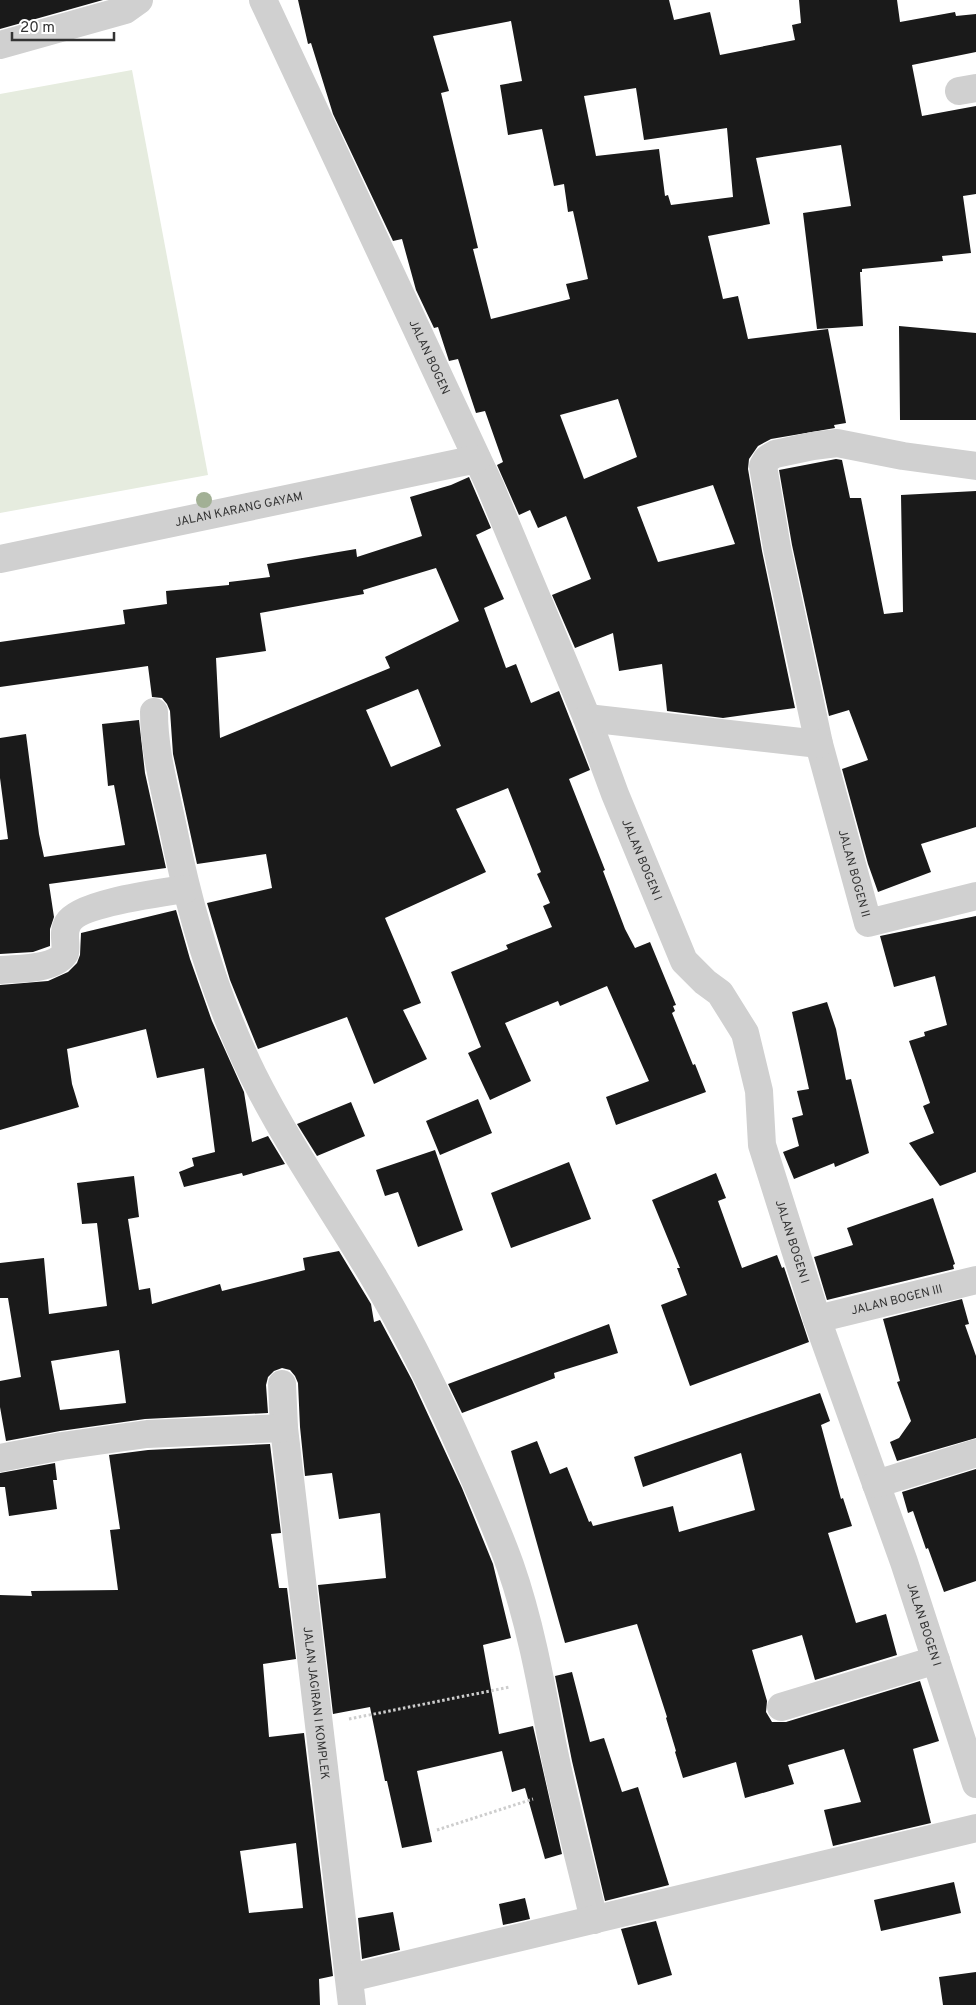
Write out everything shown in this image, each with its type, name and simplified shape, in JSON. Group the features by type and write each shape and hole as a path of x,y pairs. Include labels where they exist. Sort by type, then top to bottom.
{"street":[{"path":"0,45 125,10 139,0"},
{"name":"JALAN BOGEN","path":"264,0 276,31 477,459 587,718"},
{"name":"JALAN BOGEN II","path":"976,466 903,456 838,443 788,451 766,459 764,466 777,548 818,744 868,923 976,896"},
{"name":"JALAN KARANG GAYAM","path":"0,559 477,459"},
{"path":"154,712 154,733 185,889 216,987 253,1074 310,1176 390,1305 453,1430 492,1518 510,1566 529,1631 562,1789 594,1920"},
{"path":"587,718 818,744"},
{"name":"JALAN BOGEN I","path":"587,718 615,794 684,962 720,993 745,1033 759,1091 762,1145 817,1319 974,1768"},
{"path":"0,970 58,962 65,953 64,936 68,923 82,911 107,904 185,889"},
{"name":"JALAN BOGEN III","path":"817,1319 976,1280"},
{"name":"JALAN JAGIRAN I KOMPLEK","path":"282,1384 284,1428 352,2005"},
{"path":"0,1458 62,1446 147,1434 284,1428"},
{"path":"876,1484 976,1453"},
{"path":"781,1706 936,1660"},
{"path":"350,1978 976,1828"}],"path":[{"path":"319,1725 540,1681"},
{"path":"437,1830 562,1789"}],"shaded area":[{"path":"132,70 208,475 0,513 0,94"}],"building":[{"path":"0,0 103,0 0,29"},
{"path":"298,0 669,0 674,20 710,12 720,55 795,40 792,25 801,23 799,0 897,0 900,22 955,12 956,16 976,14 976,52 912,65 922,116 976,106 976,194 963,196 971,253 942,256 943,261 862,269 862,272 860,272 863,326 817,329 803,213 851,206 841,145 756,158 770,224 708,236 723,299 738,296 748,339 828,329 846,423 834,425 835,428 771,439 758,446 749,459 748,469 762,551 795,708 723,718 667,711 662,664 619,671 613,633 575,648 552,595 591,579 566,516 538,528 530,510 519,515 497,465 503,462 485,411 476,413 458,359 449,361 438,327 434,328 416,290 402,239 393,241 333,114 311,43 308,44","holes":["511,21 522,81 500,85 508,135 542,129 554,186 564,184 568,212 573,211 588,279 566,284 570,299 491,319 473,249 478,248 441,93 449,91 433,36","636,88 644,140 727,128 733,197 671,205 668,195 665,196 659,149 596,156 584,96","618,399 637,457 584,479 560,415","713,485 735,544 658,562 637,507"]},
{"path":"899,326 976,333 976,420 900,420"},
{"path":"836,459 842,460 850,498 861,498 884,614 903,612 901,495 976,491 976,827 921,844 931,872 878,892 868,864 842,769 868,760 849,710 829,716 792,545 779,470"},
{"path":"469,477 491,528 476,535 504,599 484,608 506,668 516,664 531,703 559,691 590,770 569,779 605,870 603,871 625,929 635,948 650,942 676,1005 673,1006 675,1011 672,1013 706,1092 616,1125 606,1097 649,1081 607,986 560,1006 558,1001 505,1023 531,1081 490,1100 468,1053 481,1047 451,972 508,949 506,945 552,927 543,906 550,903 537,874 541,872 508,788 456,809 486,872 385,918 421,1003 403,1010 427,1059 374,1084 347,1017 258,1049 230,980 207,903 272,888 266,854 197,864 173,754 170,711 162,698 152,697 148,666 0,687 0,642 125,624 123,610 167,604 166,591 229,585 229,582 270,577 267,564 356,549 357,557 422,536 410,497 451,485","holes":["436,568 459,621 385,657 390,668 220,738 216,658 266,651 260,613 364,594 363,590","418,689 441,746 391,767 366,710"]},
{"path":"139,720 145,773 166,868 49,884 54,917 50,929 50,946 33,952 0,954 0,840 8,839 0,778 0,738 26,734 39,834 44,857 125,845 114,785 108,786 102,724"},
{"path":"176,910 190,959 212,1021 244,1092 252,1142 268,1136 285,1164 243,1176 242,1173 184,1187 179,1172 194,1166 192,1158 215,1152 204,1068 157,1078 146,1029 67,1049 72,1084 79,1107 0,1130 0,985 48,981 68,972 77,963 80,955 81,933"},
{"path":"976,916 976,1172 940,1186 909,1143 934,1133 923,1106 930,1103 909,1041 925,1036 924,1032 947,1025 935,976 894,987 880,936"},
{"path":"827,1002 836,1029 846,1080 851,1079 869,1153 835,1167 834,1163 794,1179 783,1152 799,1146 792,1118 803,1115 797,1091 809,1089 792,1012"},
{"path":"478,1099 492,1133 440,1155 426,1121"},
{"path":"351,1102 365,1136 317,1156 297,1124"},
{"path":"435,1150 463,1230 418,1247 398,1192 385,1196 376,1170"},
{"path":"569,1162 591,1219 511,1248 491,1193"},
{"path":"716,1173 726,1198 718,1201 742,1268 777,1255 782,1268 784,1267 809,1342 690,1386 661,1305 687,1295 677,1268 680,1268 652,1200"},
{"path":"134,1176 139,1217 128,1219 139,1290 150,1288 152,1304 220,1284 222,1291 305,1270 303,1258 339,1251 371,1304 374,1322 380,1320 412,1380 462,1488 493,1564 511,1638 483,1645 499,1734 533,1726 562,1854 545,1859 525,1788 512,1792 502,1751 417,1771 432,1842 402,1848 387,1781 385,1781 370,1707 333,1714 318,1585 386,1578 380,1513 339,1519 332,1473 305,1476 298,1383 290,1370 282,1368 274,1371 268,1377 266,1385 268,1413 145,1419 6,1441 0,1407 0,1381 21,1377 8,1298 0,1298 0,1263 44,1258 49,1314 107,1306 97,1223 82,1224 77,1183","holes":["119,1350 126,1403 60,1410 51,1361"]},
{"path":"933,1198 955,1264 953,1265 954,1269 827,1300 814,1257 853,1245 847,1228"},
{"path":"962,1299 969,1324 965,1325 976,1356 976,1438 897,1461 890,1442 899,1438 911,1421 897,1382 900,1381 883,1319"},
{"path":"609,1324 618,1353 554,1373 555,1378 462,1413 448,1384"},
{"path":"820,1393 830,1421 821,1425 841,1499 843,1498 852,1526 828,1533 856,1623 886,1614 897,1655 815,1680 802,1635 752,1650 767,1701 766,1712 772,1722 786,1722 920,1681 939,1741 913,1749 931,1823 833,1846 824,1810 861,1802 844,1749 788,1765 794,1784 745,1798 736,1762 683,1778 667,1717 637,1624 565,1643 511,1451 537,1441 550,1474 567,1467 589,1522 591,1521 593,1526 673,1506 679,1532 755,1510 741,1453 643,1487 634,1457"},
{"path":"270,1444 281,1533 271,1534 279,1588 287,1588 296,1659 263,1664 269,1737 304,1733 333,1976 319,1979 320,2005 0,2005 0,1595 32,1596 31,1591 118,1590 110,1530 120,1529 109,1455 148,1450","holes":["296,1843 303,1908 249,1913 240,1851"]},
{"path":"55,1463 57,1480 53,1480 57,1509 9,1516 5,1487 0,1487 0,1473"},
{"path":"976,1469 976,1581 944,1592 913,1511 908,1513 902,1492"},
{"path":"572,1672 590,1742 604,1738 622,1792 638,1787 669,1885 605,1901 572,1761 555,1676"},
{"path":"954,1882 961,1913 881,1931 874,1900"},
{"path":"525,1898 530,1919 503,1925 499,1904"},
{"path":"393,1912 400,1950 362,1959 358,1918"},
{"path":"656,1921 672,1975 638,1985 621,1929"},
{"path":"976,1972 976,2005 943,2005 939,1977"}]}
